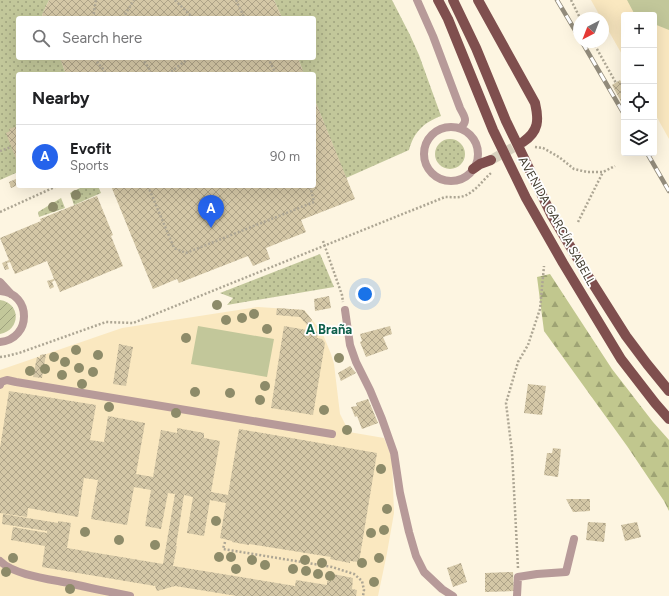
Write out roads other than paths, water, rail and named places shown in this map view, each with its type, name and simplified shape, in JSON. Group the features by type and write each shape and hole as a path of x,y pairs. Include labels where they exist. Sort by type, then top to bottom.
{"main road":[{"name":"AVENIDA GARCÍA SABELL","path":"438,0 448,20 493,130 526,198 621,359 655,403 669,418"},
{"name":"AVENIDA GARCÍA SABELL","path":"453,0 476,48 506,121 552,216 626,336 669,391"},
{"path":"478,0 535,103 538,113 537,122 535,131 530,137 527,145"},
{"path":"473,169 480,164 493,164"}],"street":[{"path":"417,0 434,36 464,117 464,125 460,128"},
{"path":"452,126 460,128 473,138 478,153 477,161 467,176 459,180 449,181 440,179 433,174 424,162 424,147 427,140 438,129 452,126"},
{"path":"0,282 23,307 24,316 23,324 19,332 13,338 2,342"},
{"path":"0,291 12,294"},
{"path":"345,310 350,345 356,362 382,418 394,453 400,493 416,556 424,572 442,589 453,596"},
{"path":"0,385 1,382 6,380 332,434"},
{"path":"517,596 518,578 537,574 566,572 574,539"},
{"path":"0,561 18,572 29,575 130,596"}],"tunnel":[{"path":"491,160 523,142"}],"railway":[{"path":"557,0 573,27"},
{"path":"586,48 621,109"},
{"path":"649,156 669,191"}],"place":[{"name":"Evofit","path":"211,228"}],"district":[{"name":"A Braña","path":"329,329"}]}
